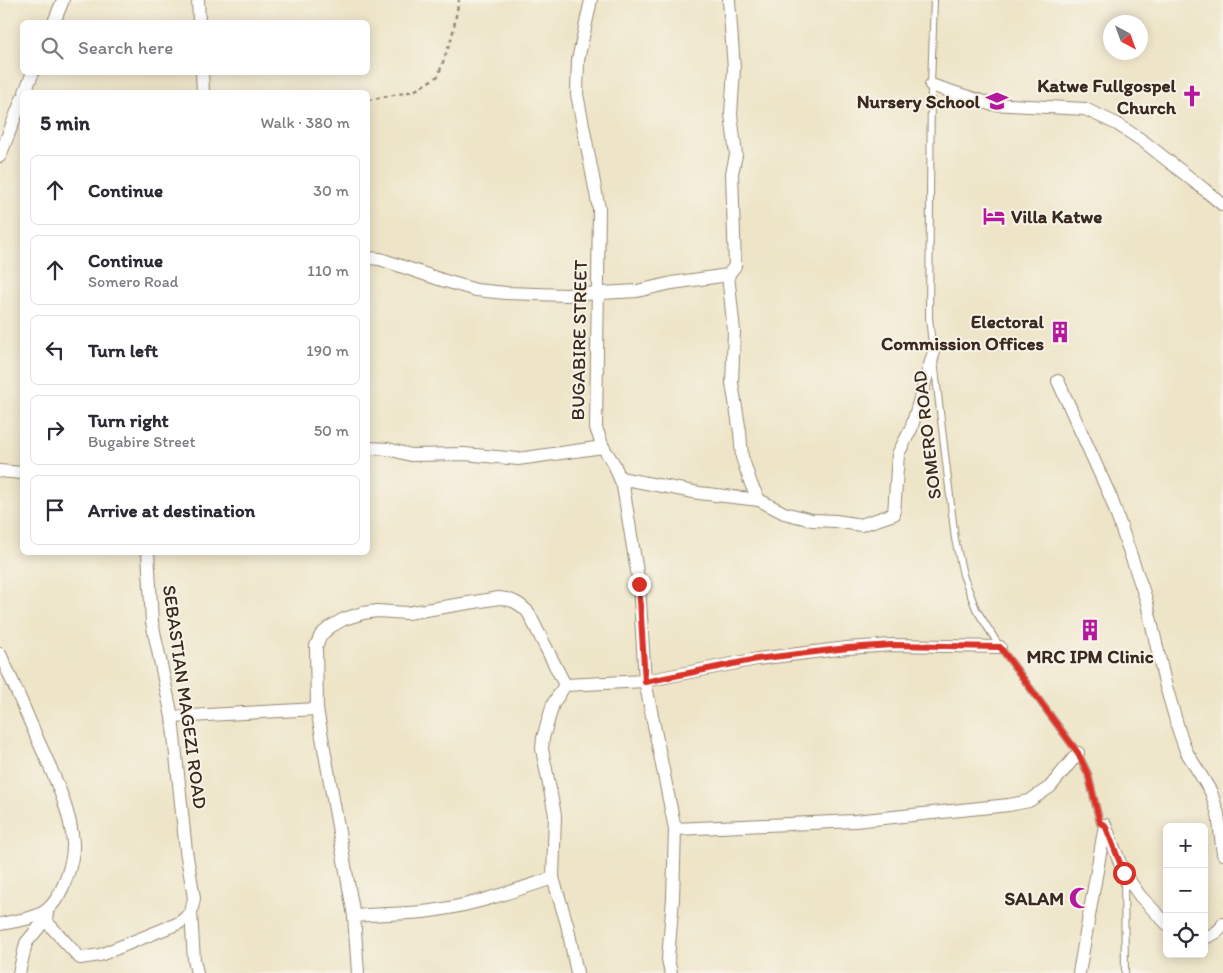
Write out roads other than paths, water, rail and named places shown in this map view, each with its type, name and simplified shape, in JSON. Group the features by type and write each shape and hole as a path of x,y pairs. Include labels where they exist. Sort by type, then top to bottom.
{"street":[{"path":"55,20 63,0"},
{"path":"198,0 199,20"},
{"name":"BUGABIRE STREET","path":"591,0 578,60 577,94 599,209 596,428 623,486 639,584 645,682 674,829 673,898 668,959 670,973"},
{"path":"729,0 734,69 732,114 736,154 732,173 735,266 728,275 734,331 732,383 742,456 751,484 759,500"},
{"path":"26,90 32,75"},
{"path":"202,75 203,90"},
{"path":"931,85 990,104 1085,109 1116,124 1143,141 1223,205"},
{"path":"0,156 20,104"},
{"path":"370,258 380,259 476,290 506,294 599,294 637,291 672,283 728,275"},
{"path":"578,294 599,273"},
{"path":"620,478 699,493 759,500 784,513 812,520 861,525 894,514 898,454 911,429 933,356"},
{"path":"1058,381 1111,498 1146,598 1165,683 1179,731 1186,751 1211,792 1218,814 1223,854"},
{"path":"370,448 411,455 464,454 518,459 603,446"},
{"path":"0,471 20,473"},
{"name":"SEBASTIAN MAGEZI ROAD","path":"148,555 152,622 172,717 186,851 194,898 191,913 194,960 197,973"},
{"path":"358,973 354,916 317,709 316,646 322,635 330,627 344,619 363,612 407,613 499,598 510,599 520,604 528,612 565,685"},
{"path":"565,685 645,682 757,659 848,648 892,645 1000,647"},
{"path":"0,654 52,770 66,808 73,842 72,860 64,884 50,907 45,920 26,943 19,973"},
{"path":"565,685 553,704 543,738 542,750 554,815 553,878 567,924 577,973"},
{"path":"172,717 317,709"},
{"path":"674,829 855,821 1009,805 1029,801 1050,788 1078,753"},
{"path":"1105,825 1124,873 1140,896 1163,920"},
{"path":"1079,973 1105,825"},
{"path":"354,916 424,912 486,900 553,878"},
{"path":"0,924 38,914 50,907"},
{"path":"45,920 80,958 100,955 170,927 179,923 191,913"},
{"path":"1208,936 1222,927 1223,924"},
{"path":"1208,937 1223,941"}],"lane":[{"name":"SOMERO ROAD","path":"934,0 931,85 929,318 955,539 963,575 976,609 1000,647 1078,753 1088,774 1100,823 1105,825"},
{"path":"1124,873 1125,973"}],"place":[{"name":"Katwe Fullgospel Church","path":"1192,96"},
{"name":"Nursery School","path":"997,101"},
{"name":"Villa Katwe","path":"994,216"},
{"name":"Electoral Commission Offices","path":"1060,332"},
{"name":"MRC IPM Clinic","path":"1090,630"},
{"name":"SALAM","path":"1080,898"}]}
